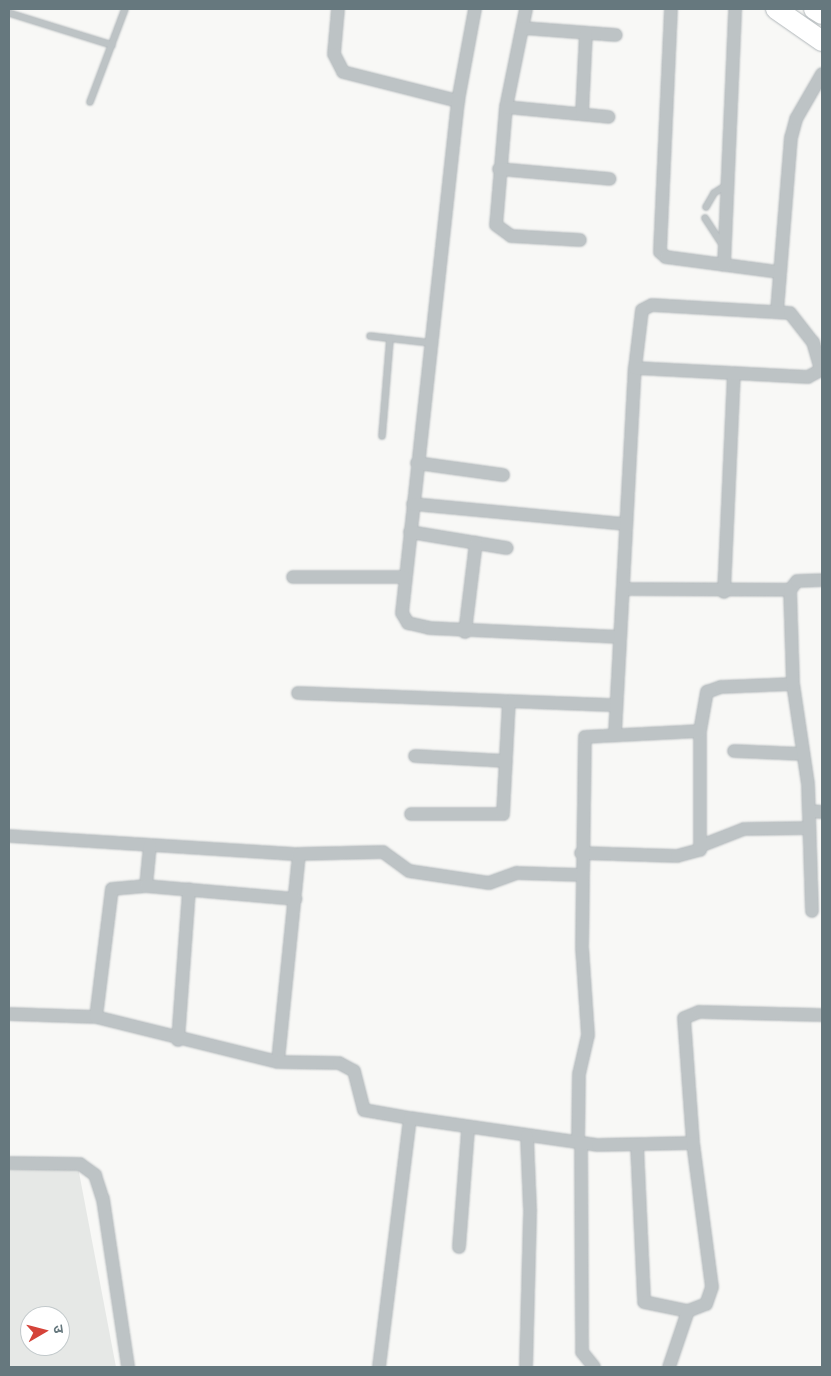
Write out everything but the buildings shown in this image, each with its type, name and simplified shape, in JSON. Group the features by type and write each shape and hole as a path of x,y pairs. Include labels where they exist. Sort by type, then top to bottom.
{"main road":[{"path":"776,9 822,41"},
{"path":"814,9 822,14"}],"street":[{"path":"338,9 333,41 343,72 458,101"},
{"path":"475,9 458,101 402,609 408,623 465,632 620,637"},
{"path":"526,9 506,107 495,218 499,231 511,236 580,240"},
{"path":"671,9 659,248 666,257 779,272"},
{"path":"724,265 730,183 735,9"},
{"path":"522,28 616,35"},
{"path":"582,114 586,33"},
{"path":"777,310 791,138 796,119 822,74"},
{"path":"506,107 609,117"},
{"path":"499,169 610,179"},
{"path":"615,733 635,368 641,316 647,306 777,310 790,314 806,328 818,356 820,373 734,373 635,368"},
{"path":"724,592 734,373"},
{"path":"418,463 503,475"},
{"path":"413,504 626,524"},
{"path":"410,532 507,548"},
{"path":"465,632 476,543"},
{"path":"293,577 404,578"},
{"path":"812,911 809,811 793,684 790,590 797,581 822,580"},
{"path":"623,589 724,592 790,590"},
{"path":"703,845 700,731 705,698 711,689 793,684"},
{"path":"298,693 616,705"},
{"path":"411,814 500,815 505,806 509,701"},
{"path":"594,1367 582,1352 579,1074 588,1036 581,875 585,737 615,733 700,731"},
{"path":"734,751 803,754"},
{"path":"415,756 506,761"},
{"path":"809,811 822,812"},
{"path":"582,852 677,856 697,852 703,845 744,829 809,828"},
{"path":"9,836 299,854 383,852 410,871 489,883 517,873 581,875"},
{"path":"146,886 150,845"},
{"path":"278,1062 299,854"},
{"path":"96,1017 110,892 117,887 189,888 294,899"},
{"path":"178,1040 189,888"},
{"path":"637,1145 644,1302 688,1311 706,1304 712,1287 693,1143 684,1018 699,1012 822,1015"},
{"path":"9,1014 96,1017 178,1040 278,1062 339,1063 354,1071 364,1110 468,1130 580,1143 637,1145 693,1143"},
{"path":"379,1367 410,1118"},
{"path":"459,1247 468,1130"},
{"path":"526,1367 530,1208 527,1136"},
{"path":"9,1163 80,1164 94,1176 103,1199 128,1367"},
{"path":"669,1367 688,1311"}],"lane":[{"path":"90,102 125,9"},
{"path":"9,14 112,45"},
{"path":"706,207 714,193 730,183"},
{"path":"705,218 725,248"},
{"path":"370,336 432,343"},
{"path":"382,436 390,338"}],"shaded area":[{"path":"9,1159 78,1167 116,1367 9,1367"}]}
